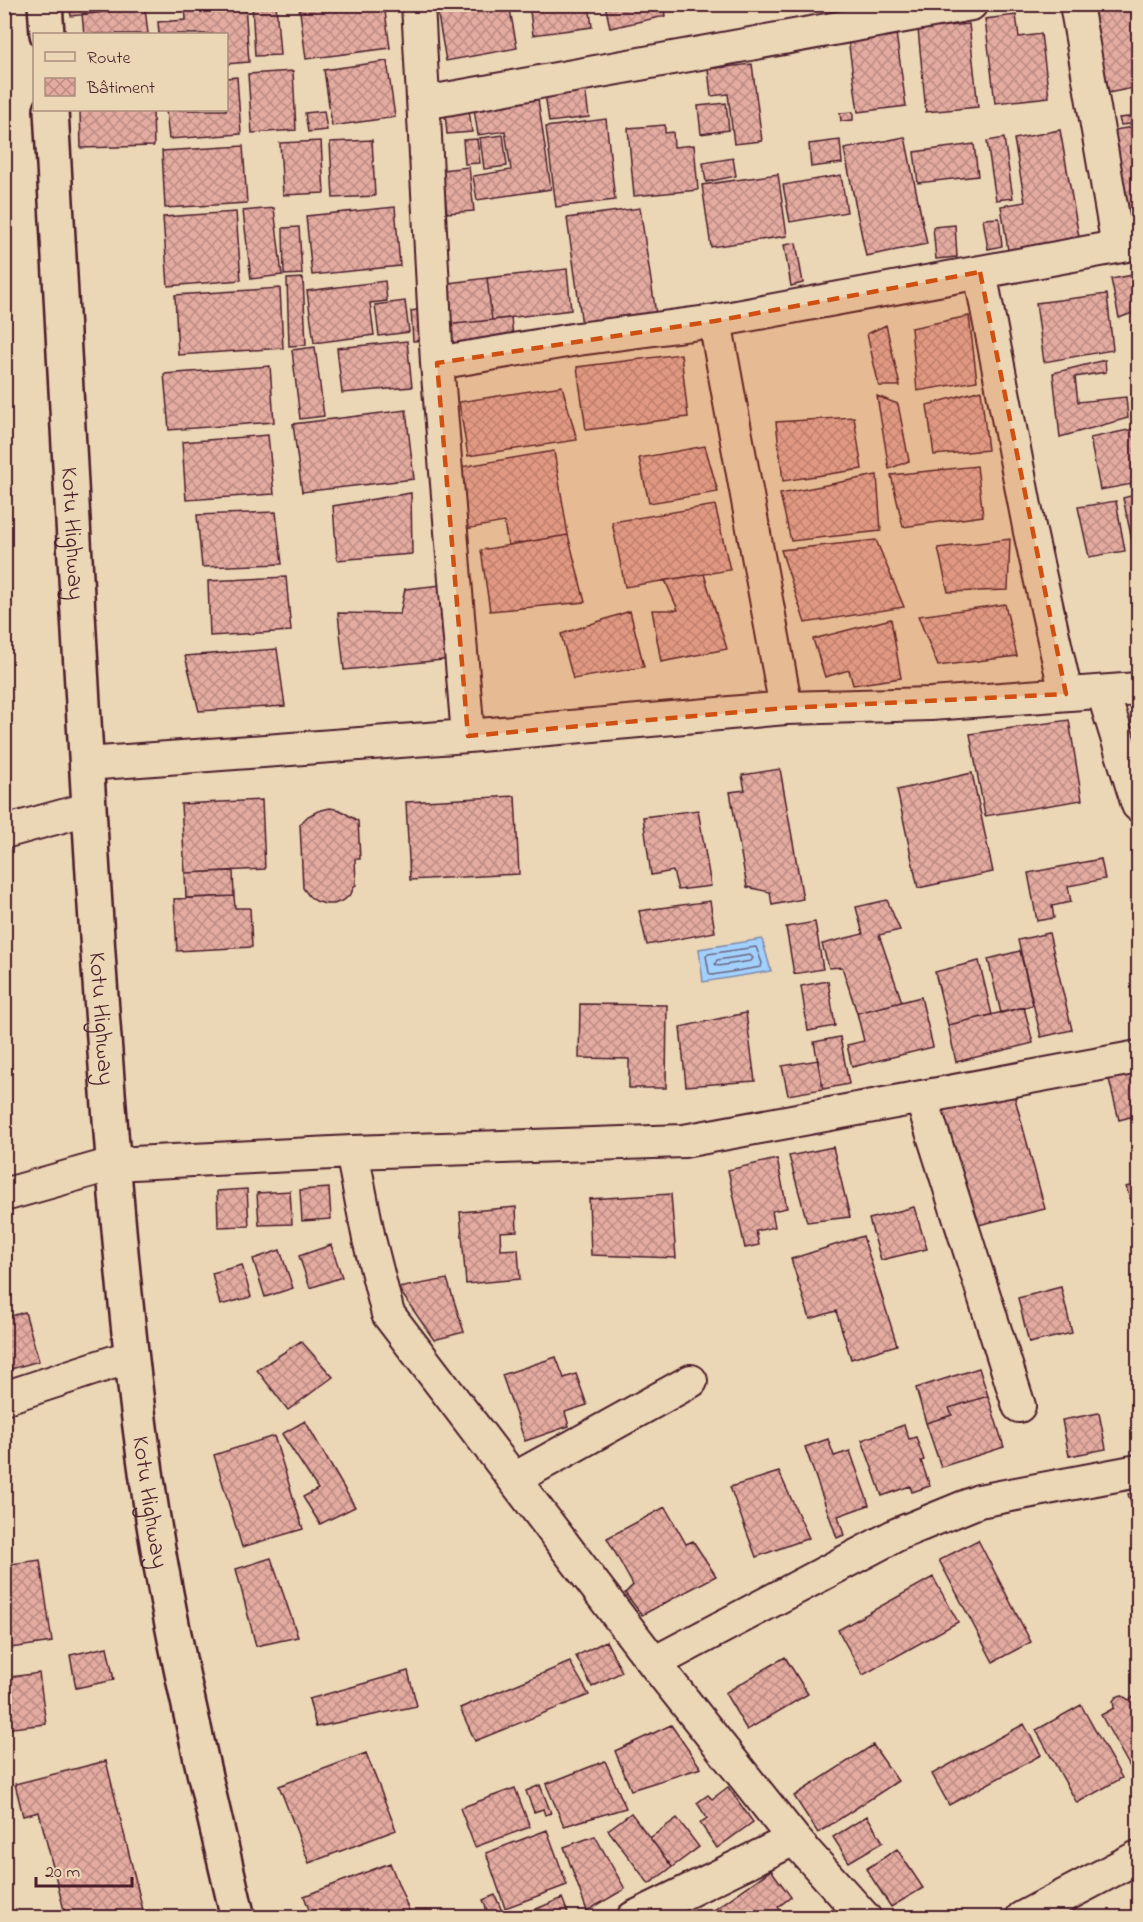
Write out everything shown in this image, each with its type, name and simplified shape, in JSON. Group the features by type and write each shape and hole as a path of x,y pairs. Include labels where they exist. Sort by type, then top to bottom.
{"street":[{"path":"45,4 47,33"},
{"path":"418,4 437,363 468,736"},
{"path":"424,103 971,4"},
{"path":"437,363 578,339 715,321 1128,245 1076,4"},
{"name":"Kotu Highway","path":"51,111 88,809 113,1164 132,1356 147,1479 165,1587 192,1721 238,1917"},
{"path":"980,272 1030,532 1066,694"},
{"path":"715,321 786,708"},
{"path":"86,765 468,736 786,708 931,704 1138,689"},
{"path":"1103,692 1138,804"},
{"path":"4,832 88,809"},
{"path":"4,1195 113,1164 352,1152 684,1141 1138,1057"},
{"path":"921,1097 1019,1406"},
{"path":"352,1152 369,1239 388,1314 654,1663 794,1839 865,1917"},
{"path":"4,1398 132,1356"},
{"path":"514,1479 691,1381"},
{"path":"654,1663 898,1534 979,1501 1138,1471"},
{"path":"633,1917 794,1839"},
{"path":"1022,1917 1138,1857"}],"highlighted area":[{"path":"980,272 1066,694 786,708 468,736 437,363 715,321"}],"water":[{"path":"762,939 771,971 703,982 699,949"}],"building":[{"path":"69,4 131,4 131,9 71,16"},
{"path":"245,4 249,62 228,64 228,33 159,33 158,22 186,20 185,5"},
{"path":"252,4 276,4 280,55 255,56"},
{"path":"299,4 384,4 390,48 306,59"},
{"path":"436,4 509,4 517,48 446,61"},
{"path":"529,4 589,4 592,27 533,35"},
{"path":"605,4 663,4 665,16 610,28"},
{"path":"1086,4 1138,4 1138,87 1103,94"},
{"path":"145,8 148,33 84,33 82,14"},
{"path":"1016,15 1019,37 1041,34 1049,97 995,103 985,19"},
{"path":"969,24 978,107 926,112 918,29"},
{"path":"896,33 906,106 858,112 848,39"},
{"path":"387,61 395,117 332,126 324,70"},
{"path":"752,64 762,141 734,144 728,94 711,96 708,69"},
{"path":"293,71 296,130 252,133 248,74"},
{"path":"237,77 241,134 169,139 166,111 228,111 228,78"},
{"path":"585,88 589,117 549,122 545,93"},
{"path":"538,99 551,189 477,200 473,176 511,170 505,131 478,135 474,109"},
{"path":"726,103 729,130 701,134 698,106"},
{"path":"469,110 472,132 447,134 445,113"},
{"path":"80,111 153,111 154,146 81,148"},
{"path":"324,111 327,130 308,132 305,113"},
{"path":"853,112 853,120 841,121 840,113"},
{"path":"1138,116 1138,123 1121,125 1119,118"},
{"path":"606,119 615,200 556,207 546,127"},
{"path":"665,125 665,133 673,132 674,147 694,145 698,190 634,196 628,128"},
{"path":"1138,126 1138,224 1128,226 1109,131"},
{"path":"1060,130 1079,237 1008,250 1001,206 1025,202 1014,139"},
{"path":"503,135 507,166 484,169 480,138"},
{"path":"905,137 927,244 866,256 844,149"},
{"path":"1004,138 1013,198 996,200 987,141"},
{"path":"477,139 480,163 465,164 463,140"},
{"path":"372,140 375,196 333,198 330,142"},
{"path":"840,140 842,163 811,167 809,144"},
{"path":"321,141 324,193 283,195 280,143"},
{"path":"974,144 978,176 918,183 914,152"},
{"path":"243,146 247,203 165,208 162,151"},
{"path":"733,158 736,176 706,182 703,163"},
{"path":"469,167 474,211 447,213 442,170"},
{"path":"778,174 787,236 711,247 702,185"},
{"path":"841,175 847,212 790,222 783,185"},
{"path":"395,207 400,266 312,275 306,216"},
{"path":"274,208 282,275 251,279 243,211"},
{"path":"640,208 656,314 582,325 567,218"},
{"path":"236,212 241,280 168,286 163,217"},
{"path":"999,218 1002,246 988,249 983,219"},
{"path":"955,225 957,257 936,259 933,227"},
{"path":"299,227 302,274 284,275 283,228"},
{"path":"796,243 803,283 791,286 784,245"},
{"path":"567,269 571,310 492,320 487,278"},
{"path":"1138,274 1138,311 1119,318 1111,279"},
{"path":"303,278 306,345 289,346 287,279"},
{"path":"487,278 492,320 446,325 441,284"},
{"path":"385,281 387,301 370,303 374,335 314,343 307,291"},
{"path":"280,288 283,348 178,355 175,295"},
{"path":"1107,294 1113,350 1044,362 1036,303"},
{"path":"405,301 409,332 379,336 375,305"},
{"path":"423,309 426,340 413,341 411,311"},
{"path":"969,316 977,381 917,391 911,328"},
{"path":"511,318 514,344 449,351 446,325"},
{"path":"886,325 900,386 879,386 867,334"},
{"path":"407,341 412,387 342,393 337,348"},
{"path":"315,347 324,416 300,419 292,350"},
{"path":"681,354 688,417 586,430 577,367"},
{"path":"1105,360 1106,372 1075,377 1078,402 1126,397 1128,418 1060,437 1053,373"},
{"path":"270,366 274,422 169,430 164,374"},
{"path":"562,386 577,440 468,456 459,402"},
{"path":"981,390 988,450 934,455 927,405"},
{"path":"877,396 898,404 909,461 889,469"},
{"path":"406,410 414,479 302,492 293,424"},
{"path":"854,417 862,469 783,481 776,422"},
{"path":"1138,428 1138,483 1100,490 1090,438"},
{"path":"268,435 274,494 186,500 182,442"},
{"path":"705,446 718,492 649,503 639,458"},
{"path":"554,451 568,535 508,545 504,522 466,529 455,468"},
{"path":"977,466 983,516 903,527 891,475"},
{"path":"877,475 881,531 791,541 780,494"},
{"path":"411,493 412,554 337,560 333,506"},
{"path":"1138,494 1138,549 1134,550 1123,498"},
{"path":"1116,501 1125,551 1089,557 1078,507"},
{"path":"715,505 730,570 625,587 612,522"},
{"path":"276,512 282,564 202,567 197,515"},
{"path":"568,535 585,602 490,611 481,550"},
{"path":"1010,539 1008,590 948,592 938,548"},
{"path":"876,540 904,607 805,623 781,550"},
{"path":"704,574 727,649 661,662 652,610 678,610 665,580"},
{"path":"286,577 291,631 210,636 208,581"},
{"path":"441,585 452,659 344,670 338,613 400,614 405,589"},
{"path":"1005,604 1017,656 938,666 918,616"},
{"path":"630,611 644,667 573,679 561,634"},
{"path":"891,619 901,678 853,685 849,670 825,677 813,639"},
{"path":"277,649 285,706 199,711 185,656"},
{"path":"1069,720 1082,800 985,816 970,734"},
{"path":"780,769 803,899 772,905 770,892 747,887 730,792 745,790 742,775"},
{"path":"972,773 993,872 918,888 897,790"},
{"path":"515,796 519,874 410,880 406,802"},
{"path":"262,800 265,869 185,873 181,804"},
{"path":"330,808 340,810 358,821 360,859 355,859 356,885 351,894 334,904 325,904 309,896 303,888 300,824 308,816"},
{"path":"698,810 711,886 678,890 673,871 651,875 643,817"},
{"path":"1101,859 1105,879 1068,886 1071,902 1052,906 1054,918 1037,921 1028,873"},
{"path":"233,871 234,896 186,898 185,873"},
{"path":"234,896 235,908 250,908 252,947 177,951 174,899"},
{"path":"887,900 900,930 879,935 902,1002 857,1013 842,967 829,968 822,944 863,934 856,907"},
{"path":"710,901 715,932 647,945 639,911"},
{"path":"815,922 823,969 794,974 786,927"},
{"path":"1049,933 1072,1030 1041,1037 1018,940"},
{"path":"1020,951 1033,1005 1001,1013 988,959"},
{"path":"979,961 992,1015 948,1025 935,972"},
{"path":"828,981 835,1026 808,1031 801,986"},
{"path":"921,997 933,1047 852,1067 847,1045 864,1041 857,1013"},
{"path":"580,1004 667,1005 666,1088 629,1088 629,1059 579,1058"},
{"path":"1024,1007 1033,1043 956,1062 948,1025"},
{"path":"746,1013 755,1081 686,1086 680,1027"},
{"path":"840,1037 849,1084 823,1089 814,1042"},
{"path":"818,1060 823,1089 788,1095 782,1066"},
{"path":"1138,1064 1138,1115 1119,1120 1107,1071"},
{"path":"1013,1091 1045,1209 970,1227 936,1105"},
{"path":"833,1147 850,1217 807,1222 789,1156"},
{"path":"777,1159 787,1208 772,1211 775,1227 756,1231 759,1245 745,1248 728,1170"},
{"path":"1138,1183 1138,1219 1126,1187"},
{"path":"329,1188 331,1219 302,1221 300,1190"},
{"path":"247,1189 249,1226 218,1227 217,1191"},
{"path":"290,1191 292,1224 259,1225 257,1193"},
{"path":"671,1194 676,1258 591,1255 589,1199"},
{"path":"516,1207 517,1231 500,1232 501,1250 518,1249 520,1279 466,1284 460,1212"},
{"path":"914,1207 927,1249 881,1260 869,1219"},
{"path":"863,1236 897,1345 851,1359 836,1311 810,1319 791,1259"},
{"path":"331,1245 342,1277 310,1288 299,1256"},
{"path":"280,1250 293,1288 265,1297 253,1259"},
{"path":"242,1265 251,1297 220,1305 212,1273"},
{"path":"447,1279 464,1332 434,1340 398,1288"},
{"path":"1061,1287 1072,1333 1029,1343 1018,1298"},
{"path":"25,1312 39,1361 4,1371 4,1318"},
{"path":"301,1341 333,1377 288,1410 257,1370"},
{"path":"556,1357 564,1378 576,1374 587,1405 565,1412 569,1426 525,1441 502,1375"},
{"path":"979,1368 988,1396 949,1408 952,1415 926,1423 916,1388"},
{"path":"988,1396 1004,1447 941,1467 926,1423 952,1415 949,1408"},
{"path":"1099,1413 1106,1449 1069,1456 1062,1420"},
{"path":"305,1421 355,1507 320,1524 303,1497 318,1489 282,1434"},
{"path":"904,1425 909,1439 916,1437 930,1486 912,1492 910,1486 882,1496 862,1440"},
{"path":"274,1436 303,1529 242,1547 214,1455"},
{"path":"828,1439 834,1456 850,1451 869,1505 838,1516 844,1535 837,1538 805,1447"},
{"path":"779,1472 809,1538 756,1557 730,1487"},
{"path":"1138,1491 1138,1522 1128,1494"},
{"path":"665,1507 686,1544 693,1541 716,1576 642,1615 625,1593 633,1585 607,1538"},
{"path":"978,1540 1031,1642 993,1662 939,1560"},
{"path":"271,1558 298,1637 256,1646 236,1569"},
{"path":"40,1560 52,1642 4,1649 4,1565"},
{"path":"933,1577 958,1622 863,1675 838,1630"},
{"path":"606,1641 622,1672 592,1687 576,1656"},
{"path":"107,1647 114,1680 76,1688 70,1655"},
{"path":"785,1657 808,1694 747,1730 725,1693"},
{"path":"570,1662 589,1695 475,1741 460,1708"},
{"path":"408,1671 417,1706 316,1727 309,1699"},
{"path":"39,1673 46,1724 4,1729 4,1678"},
{"path":"1138,1694 1138,1771 1134,1774 1101,1715 1114,1708 1113,1701 1116,1697 1121,1695 1129,1700"},
{"path":"1081,1705 1122,1778 1077,1803 1036,1730"},
{"path":"1024,1724 1041,1755 949,1805 932,1774"},
{"path":"671,1725 701,1768 631,1790 615,1751"},
{"path":"873,1745 898,1781 818,1833 794,1796"},
{"path":"366,1753 396,1830 309,1863 279,1786"},
{"path":"106,1761 145,1918 66,1918 39,1812 23,1816 15,1784"},
{"path":"605,1761 626,1808 564,1826 546,1784"},
{"path":"540,1785 551,1813 545,1815 543,1809 534,1812 526,1791"},
{"path":"728,1787 753,1822 717,1848 700,1823 707,1818 697,1803 708,1795 712,1799"},
{"path":"515,1788 530,1827 475,1847 460,1808"},
{"path":"631,1813 672,1867 649,1884 608,1830"},
{"path":"867,1816 883,1842 849,1862 833,1837"},
{"path":"4,1817 9,1895 4,1895"},
{"path":"677,1818 699,1847 672,1867 650,1838"},
{"path":"547,1830 567,1885 505,1908 486,1853"},
{"path":"595,1836 625,1889 587,1911 564,1847"},
{"path":"897,1849 923,1888 891,1907 866,1869"},
{"path":"390,1863 412,1918 312,1918 304,1896"},
{"path":"771,1870 791,1897 778,1907 786,1918 709,1918 707,1915"},
{"path":"495,1895 505,1918 490,1918 483,1900"},
{"path":"562,1898 570,1918 529,1918 527,1913"}]}
